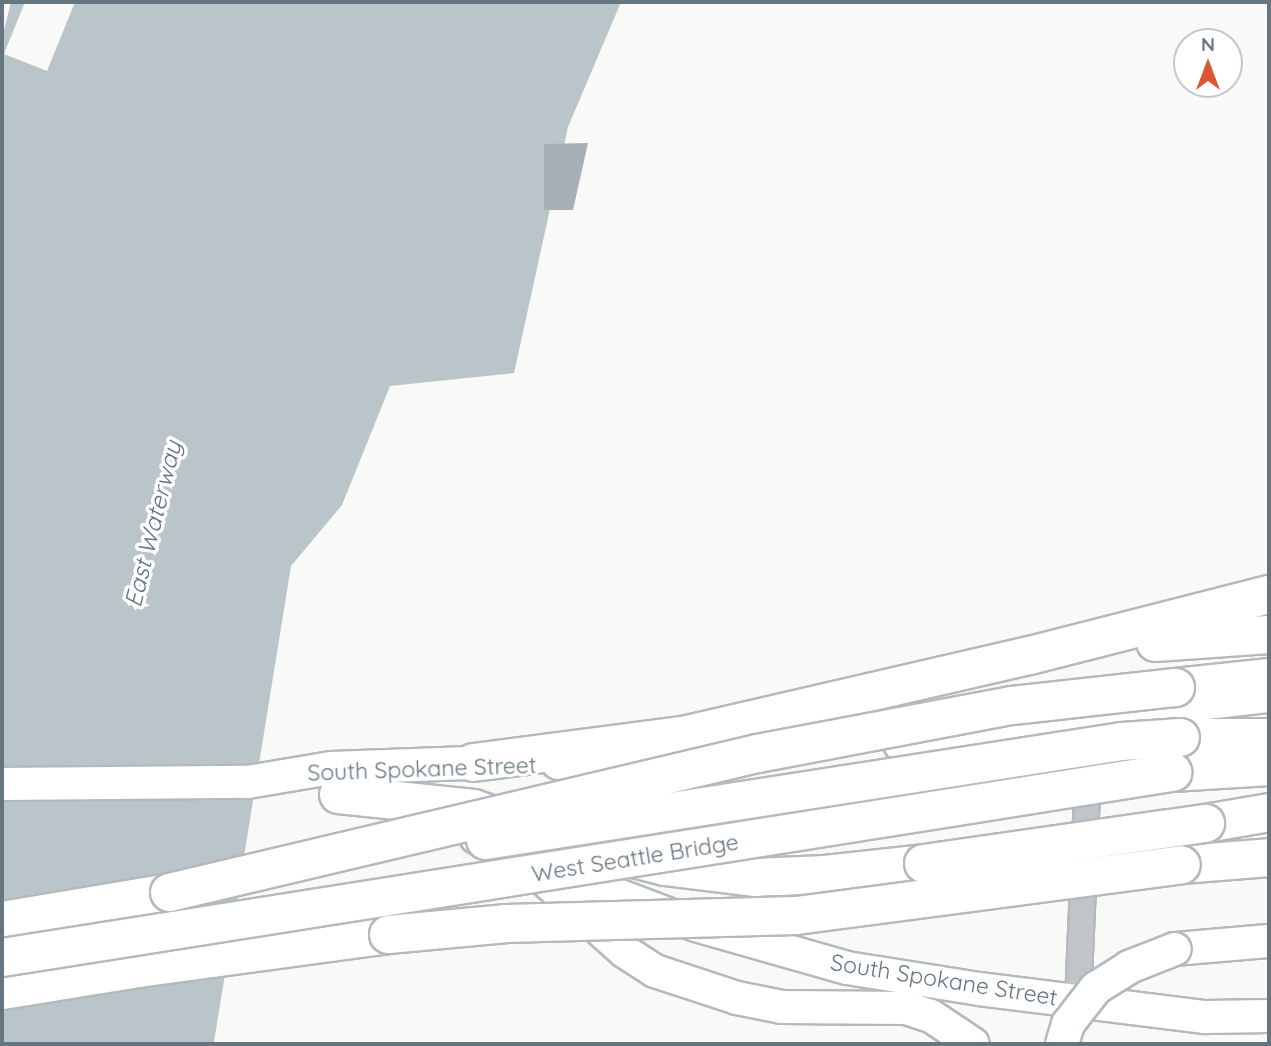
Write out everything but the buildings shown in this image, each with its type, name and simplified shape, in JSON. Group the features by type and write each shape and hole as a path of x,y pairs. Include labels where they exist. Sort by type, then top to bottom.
{"highway":[{"path":"473,762 682,735 1029,656 1120,638 1269,594"},
{"path":"1120,638 1269,634"},
{"path":"169,892 692,768 887,728 1012,705 1269,677"},
{"name":"West Seattle Bridge","path":"2,920 699,804 1121,741 1180,737 1269,737"},
{"name":"West Seattle Bridge","path":"2,957 915,814 1072,786 1172,772 1269,766"},
{"path":"338,794 473,807 568,841 664,866 755,877 824,874 923,863 1269,812"},
{"path":"1205,823 1269,822"},
{"path":"2,990 138,968 388,934 506,923 796,915 969,890 1269,857"}],"main road":[{"name":"South Spokane Street","path":"248,782 331,768 473,762 635,765 813,759 1005,726 1269,695"},
{"name":"South Spokane Street","path":"248,782 338,794 427,814 520,858 696,925 847,968 1205,1017 1269,1016"},
{"path":"2,784 248,782"},
{"path":"520,858 624,951 655,971 737,998 782,1007 906,1008 931,1016 974,1044"},
{"path":"1062,1044 1068,1024 1096,988 1129,967 1175,948 1269,941"}],"street":[{"path":"1078,1001 1089,802 1087,716"}],"water":[{"name":"East Waterway","path":"11,2 621,2 568,127 514,373 390,386 342,505 291,566 214,1042 210,1044 2,1044 2,38"}],"pier":[{"path":"25,2 75,2 47,71 4,54"}]}
